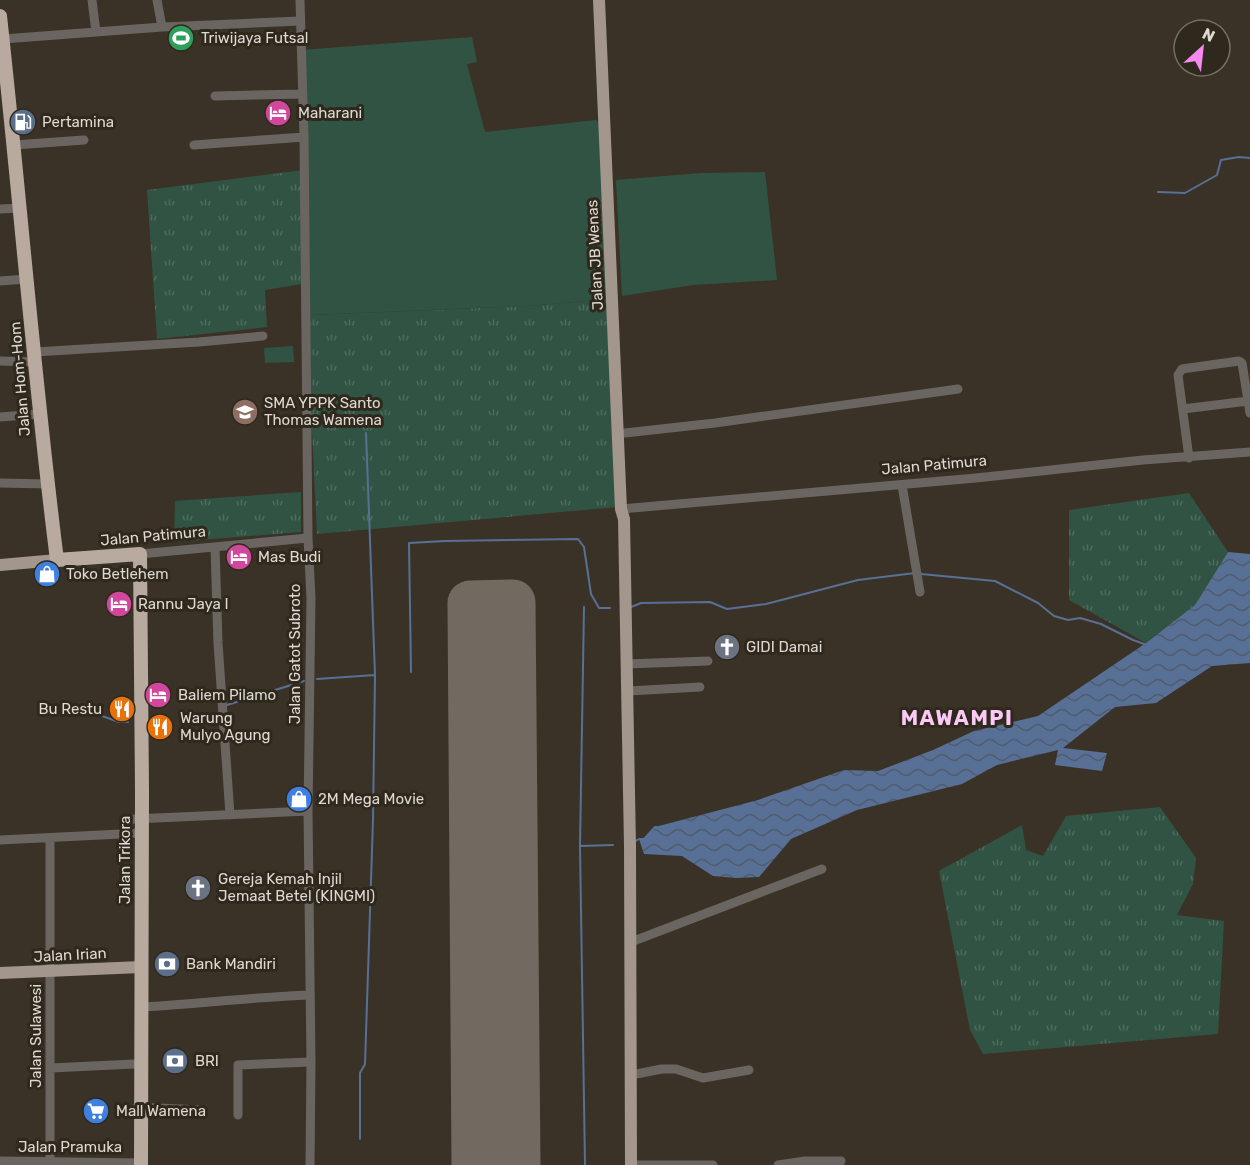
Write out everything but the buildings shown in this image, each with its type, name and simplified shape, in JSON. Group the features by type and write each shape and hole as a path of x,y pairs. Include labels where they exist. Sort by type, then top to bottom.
{"highway":[{"name":"Jalan Hom-Hom","path":"0,16 39,414 57,560"},
{"name":"Jalan Patimura","path":"57,560 136,555"},
{"name":"Jalan Trikora","path":"136,555 138,826 134,1064 138,1107"},
{"name":"Jalan Trikora","path":"137,967 141,1007 138,1164"}],"main road":[{"name":"Jalan JB Wenas","path":"599,0 606,77"},
{"name":"Jalan JB Wenas","path":"605,0 606,77 624,512"},
{"name":"Jalan JB Wenas","path":"615,290 626,433 624,512"},
{"path":"624,512 628,691 632,1165"},
{"name":"Jalan Patimura","path":"0,565 57,560"},
{"name":"Jalan Irian","path":"0,974 137,967"}],"street":[{"path":"92,0 96,32"},
{"path":"157,0 162,27"},
{"name":"Jalan Gatot Subroto","path":"300,0 304,137 308,538 311,598 308,811 310,1165"},
{"path":"3,39 162,27 300,21"},
{"path":"215,96 302,94"},
{"path":"194,145 304,137"},
{"path":"14,145 84,140"},
{"path":"0,209 20,208"},
{"path":"0,281 27,279"},
{"path":"0,361 263,336"},
{"path":"1189,458 1178,375 1180,370 1239,362 1244,366 1250,412"},
{"path":"626,433 958,389"},
{"path":"1184,409 1248,401"},
{"path":"0,417 39,414"},
{"name":"Jalan Patimura","path":"624,512 1143,460 1250,452"},
{"path":"0,483 47,484"},
{"path":"902,485 920,592"},
{"name":"Jalan Patimura","path":"136,555 308,538"},
{"path":"215,547 218,643 230,815"},
{"path":"627,663 708,661"},
{"path":"628,691 700,687"},
{"path":"0,840 50,838 230,815 308,811"},
{"name":"Jalan Sulawesi","path":"50,838 50,1162"},
{"path":"631,942 822,869"},
{"path":"141,1007 309,995"},
{"path":"238,1115 238,1065 311,1062"},
{"path":"51,1068 134,1064"},
{"path":"631,1075 662,1069 676,1069 703,1078 749,1070"},
{"path":"138,1107 201,1110"},
{"name":"Jalan Pramuka","path":"0,1161 138,1164"},
{"path":"778,1165 805,1161 841,1161"},
{"path":"632,1165 714,1165"}],"green space":[{"path":"472,37 477,62 467,64 485,132 596,120 601,124 609,299 528,306 310,315 301,50"},
{"path":"304,170 302,284 265,290 267,327 157,339 147,190"},
{"path":"765,172 777,280 693,285 622,296 616,180 701,173"},
{"path":"609,299 618,507 317,534 310,392 310,315 528,306"},
{"path":"293,346 294,362 265,363 264,348"},
{"path":"301,492 301,532 174,542 175,501"},
{"path":"1189,493 1228,552 1195,605 1146,643 1069,600 1069,510"},
{"path":"1160,807 1196,858 1193,884 1177,915 1224,921 1218,1034 983,1054 970,1030 939,871 1022,825 1026,850 1043,856 1066,816"}],"water":[{"path":"1228,552 1250,554 1250,663 1212,666 1156,703 1115,707 1063,748 1107,753 1102,771 1055,765 1058,750 997,765 962,784 857,810 791,839 759,877 713,876 682,856 644,854 639,839 645,838 655,827 758,800 844,770 878,771 974,731 1038,716 1146,643 1195,605"}],"waterway":[{"path":"1158,192 1185,193 1217,175 1221,160 1250,158"},
{"path":"360,1139 360,1073 365,1064 373,820 375,675 366,433"},
{"path":"411,672 409,543 578,539 584,547 591,594 599,608 610,608"},
{"path":"631,607 641,603 710,602 727,609 766,604 858,580 915,573"},
{"path":"921,574 995,581 1038,603 1054,616 1068,620 1080,618 1101,624 1147,645"},
{"path":"584,607 580,846 585,1165"},
{"path":"317,679 375,675"},
{"path":"227,705 304,681"},
{"path":"102,716 119,722 128,722"},
{"path":"148,721 165,720"},
{"path":"634,842 644,839 657,827"},
{"path":"580,846 613,845"}],"runway":[{"path":"474,1165 470,603 513,602 518,1165"}],"place":[{"name":"Triwijaya Futsal","path":"181,38"},
{"name":"Maharani","path":"278,113"},
{"name":"Pertamina","path":"23,122"},
{"name":"SMA YPPK Santo Thomas Wamena","path":"245,412"},
{"name":"Mas Budi","path":"239,557"},
{"name":"Toko Betlehem","path":"47,574"},
{"name":"Rannu Jaya I","path":"119,604"},
{"name":"GIDI Damai","path":"727,647"},
{"name":"Baliem Pilamo","path":"158,695"},
{"name":"Bu Restu","path":"122,709"},
{"name":"Warung Mulyo Agung","path":"160,727"},
{"name":"2M Mega Movie","path":"299,799"},
{"name":"Gereja Kemah Injil Jemaat Betel (KINGMI)","path":"198,888"},
{"name":"Bank Mandiri","path":"167,964"},
{"name":"BRI","path":"175,1061"},
{"name":"Mall Wamena","path":"96,1111"}],"district":[{"name":"MAWAMPI","path":"957,717"}]}
